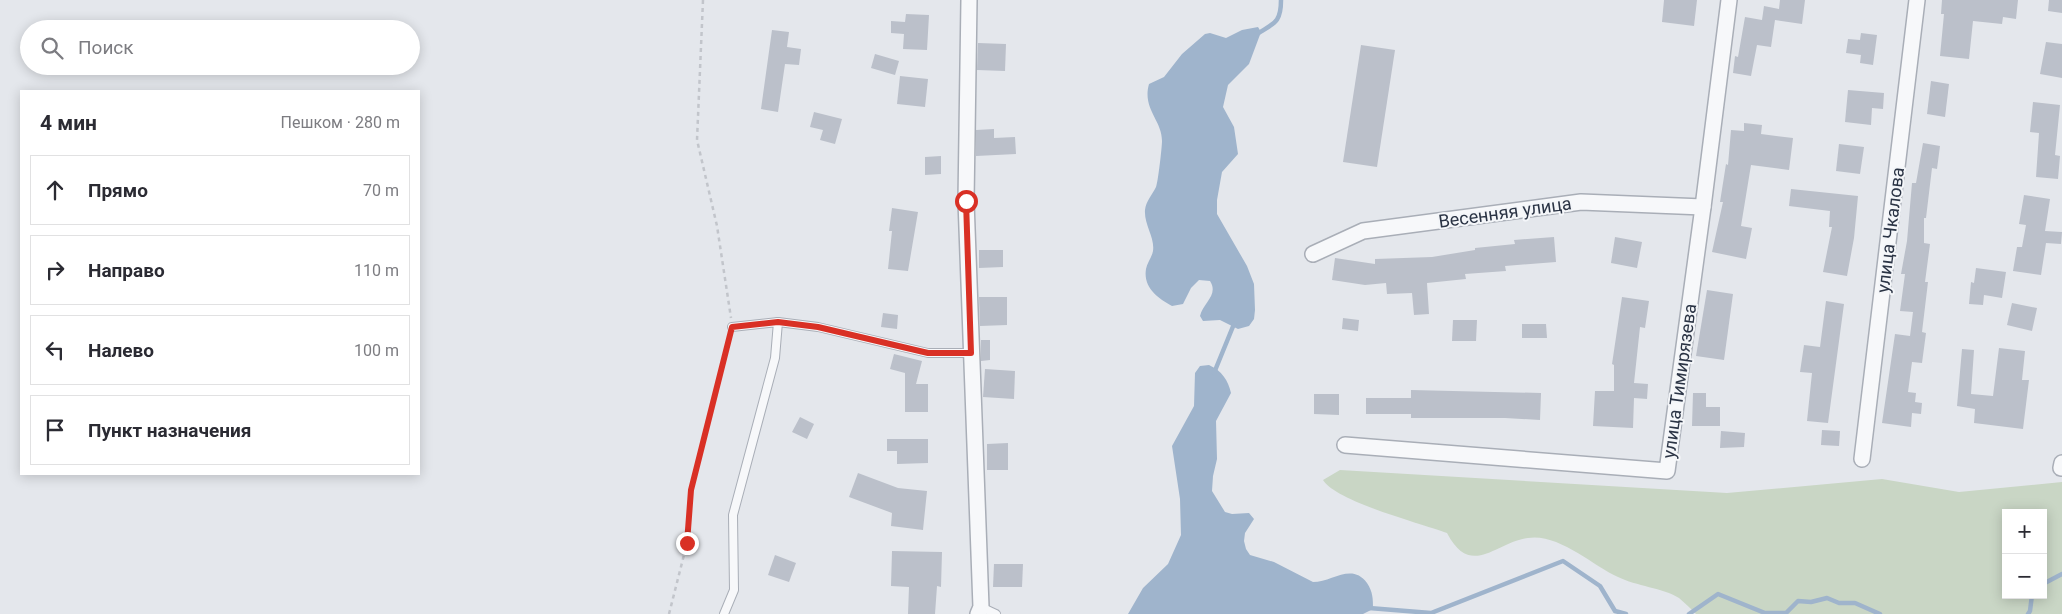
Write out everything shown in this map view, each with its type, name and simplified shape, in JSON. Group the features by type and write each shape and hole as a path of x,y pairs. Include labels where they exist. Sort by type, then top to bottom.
{"street":[{"path":"969,0 966,201 979,611"},
{"name":"улица Тимирязева","path":"1345,445 1667,471 1729,0"},
{"name":"улица Чкалова","path":"1862,459 1917,0"},
{"name":"Весенняя улица","path":"1313,254 1363,231 1581,202 1703,207"},
{"path":"2061,468 2062,463"}],"lane":[{"path":"732,327 778,322 818,327 928,353 971,353"},
{"path":"724,614 734,590 733,515 775,358 778,322"},
{"path":"979,611 996,614"}],"path":[{"path":"669,614 687,543 691,490 732,327 717,226 697,140 703,0"}],"green space":[{"path":"1340,470 1727,493 1882,479 1959,492 2062,482 2062,614 1696,614 1679,598 1618,577 1551,540 1528,538 1484,554 1475,556 1465,554 1456,547 1447,533 1361,504 1331,488 1323,480"}],"water":[{"path":"1258,27 1261,32 1249,64 1228,85 1223,107 1234,127 1238,154 1222,172 1217,200 1217,214 1247,266 1254,284 1254,319 1249,326 1238,329 1220,320 1203,321 1200,316 1212,295 1213,291 1210,281 1199,280 1191,288 1183,304 1172,306 1156,296 1149,287 1146,269 1153,246 1145,210 1157,184 1162,141 1159,127 1150,107 1148,93 1149,84 1164,77 1182,54 1205,34 1210,33 1226,38 1242,30"},
{"path":"1209,365 1224,376 1231,393 1216,421 1217,459 1212,491 1225,512 1232,514 1249,513 1254,519 1245,533 1244,541 1250,555 1274,562 1313,582 1348,573 1355,574 1361,577 1369,586 1373,609 1363,614 1128,614 1143,588 1168,564 1181,535 1180,499 1172,446 1194,406 1195,373 1200,366"}],"building":[{"path":"1664,0 1697,0 1694,26 1662,22"},
{"path":"1780,0 1805,0 1802,24 1775,20 1771,47 1757,45 1751,76 1733,73 1735,56 1738,57 1745,17 1762,20 1764,6 1779,9"},
{"path":"1942,0 2018,0 2016,19 2003,17 2002,24 1973,21 1969,59 1940,56 1944,14 1941,14"},
{"path":"2049,0 2062,0 2062,13 2048,11"},
{"path":"906,14 929,15 927,50 903,49 904,34 891,33 891,21 905,22"},
{"path":"772,30 789,32 787,47 801,49 799,65 785,64 778,112 761,109"},
{"path":"1861,33 1877,35 1873,65 1860,63 1861,55 1846,53 1848,39 1860,40"},
{"path":"2046,42 2062,44 2062,78 2040,74"},
{"path":"978,43 1006,44 1005,71 977,70"},
{"path":"1361,45 1395,50 1377,167 1343,162"},
{"path":"875,54 899,61 895,75 871,68"},
{"path":"900,76 928,79 925,107 897,104"},
{"path":"1931,81 1949,84 1945,117 1927,114"},
{"path":"1848,90 1884,93 1883,109 1872,108 1871,125 1845,122"},
{"path":"2033,102 2060,105 2055,155 2060,156 2058,179 2036,177 2039,133 2030,132"},
{"path":"814,112 842,119 835,144 820,140 823,130 810,127"},
{"path":"1744,123 1762,125 1761,134 1793,138 1789,170 1751,165 1741,226 1752,228 1746,259 1712,252 1723,202 1720,202 1726,164 1728,165 1731,130 1744,131"},
{"path":"994,129 994,138 1015,137 1016,154 976,156 976,130"},
{"path":"1923,143 1940,146 1937,169 1932,168 1926,218 1924,218 1924,243 1930,244 1925,282 1928,282 1922,332 1926,333 1922,363 1912,362 1908,392 1916,393 1915,402 1922,403 1921,414 1912,413 1911,427 1882,423 1895,334 1910,336 1913,312 1900,311 1905,274 1901,274 1907,241 1912,183 1916,183"},
{"path":"1839,144 1864,147 1860,174 1836,171"},
{"path":"941,156 941,174 925,175 925,157"},
{"path":"1791,189 1858,196 1854,238 1847,276 1823,272 1832,227 1829,227 1830,211 1789,206"},
{"path":"2024,195 2050,199 2045,231 2062,232 2061,244 2046,243 2041,275 2013,271 2017,247 2022,247 2026,225 2019,224"},
{"path":"892,208 918,212 908,271 888,269 892,231 889,231"},
{"path":"1554,237 1556,262 1505,266 1506,271 1465,274 1466,279 1427,283 1429,314 1414,315 1412,293 1387,294 1386,283 1365,285 1332,280 1335,258 1375,264 1375,259 1432,257 1475,250 1475,248 1515,244 1514,240"},
{"path":"1615,237 1642,242 1637,268 1611,263"},
{"path":"979,250 1003,250 1003,267 979,268"},
{"path":"1976,268 2006,272 2002,298 1984,295 1983,305 1969,304 1971,282 1974,283"},
{"path":"1707,290 1733,294 1724,360 1696,356"},
{"path":"979,297 1007,297 1007,325 980,326"},
{"path":"1622,297 1649,301 1645,328 1640,327 1634,383 1648,384 1647,399 1634,398 1633,428 1593,426 1595,391 1614,391 1614,365 1612,364"},
{"path":"1826,301 1844,304 1828,423 1807,421 1812,373 1800,372 1804,345 1820,347"},
{"path":"2012,303 2037,308 2032,331 2007,325"},
{"path":"883,313 898,315 897,329 881,327"},
{"path":"1343,318 1359,320 1358,331 1342,329"},
{"path":"1453,320 1477,320 1476,341 1452,341"},
{"path":"1522,324 1546,324 1547,338 1522,338"},
{"path":"981,340 990,340 990,360 981,361"},
{"path":"1999,348 2025,351 2022,380 2029,380 2023,429 1974,423 1975,409 1957,406 1962,349 1974,350 1971,394 1993,396"},
{"path":"894,354 922,361 916,384 928,384 928,412 905,412 905,373 890,369"},
{"path":"985,369 1015,371 1014,399 983,397"},
{"path":"1411,390 1541,393 1540,420 1411,418 1411,414 1366,414 1366,398 1411,398"},
{"path":"1693,393 1706,393 1706,407 1720,407 1720,426 1692,426"},
{"path":"1314,394 1339,394 1339,415 1314,414"},
{"path":"800,417 814,424 807,439 792,432"},
{"path":"1822,430 1840,431 1839,446 1821,445"},
{"path":"1721,431 1745,433 1744,447 1720,448"},
{"path":"887,439 928,439 928,463 897,464 897,451 887,451"},
{"path":"1008,443 1008,470 987,470 987,444"},
{"path":"858,473 898,488 927,491 923,530 891,526 892,513 849,497"},
{"path":"892,551 942,552 941,587 937,586 935,614 908,614 909,587 891,586"},
{"path":"775,555 796,563 789,582 768,575"},
{"path":"994,564 1023,564 1022,587 993,587"}],"waterway":[{"path":"1257,34 1278,18 1281,0"},
{"path":"1214,373 1234,324"},
{"path":"1369,608 1431,613 1563,561 1600,586 1615,611 1626,614"},
{"path":"2047,582 2062,574"},
{"path":"1689,614 1718,594 1765,613 1786,613 1798,601 1811,602 1827,598 1839,603 1855,603 1880,614"},
{"path":"2028,614 2032,599"}],"route":[{"path":"687,543 691,490 732,327 778,322 818,327 928,353 971,353 966,201"}]}
